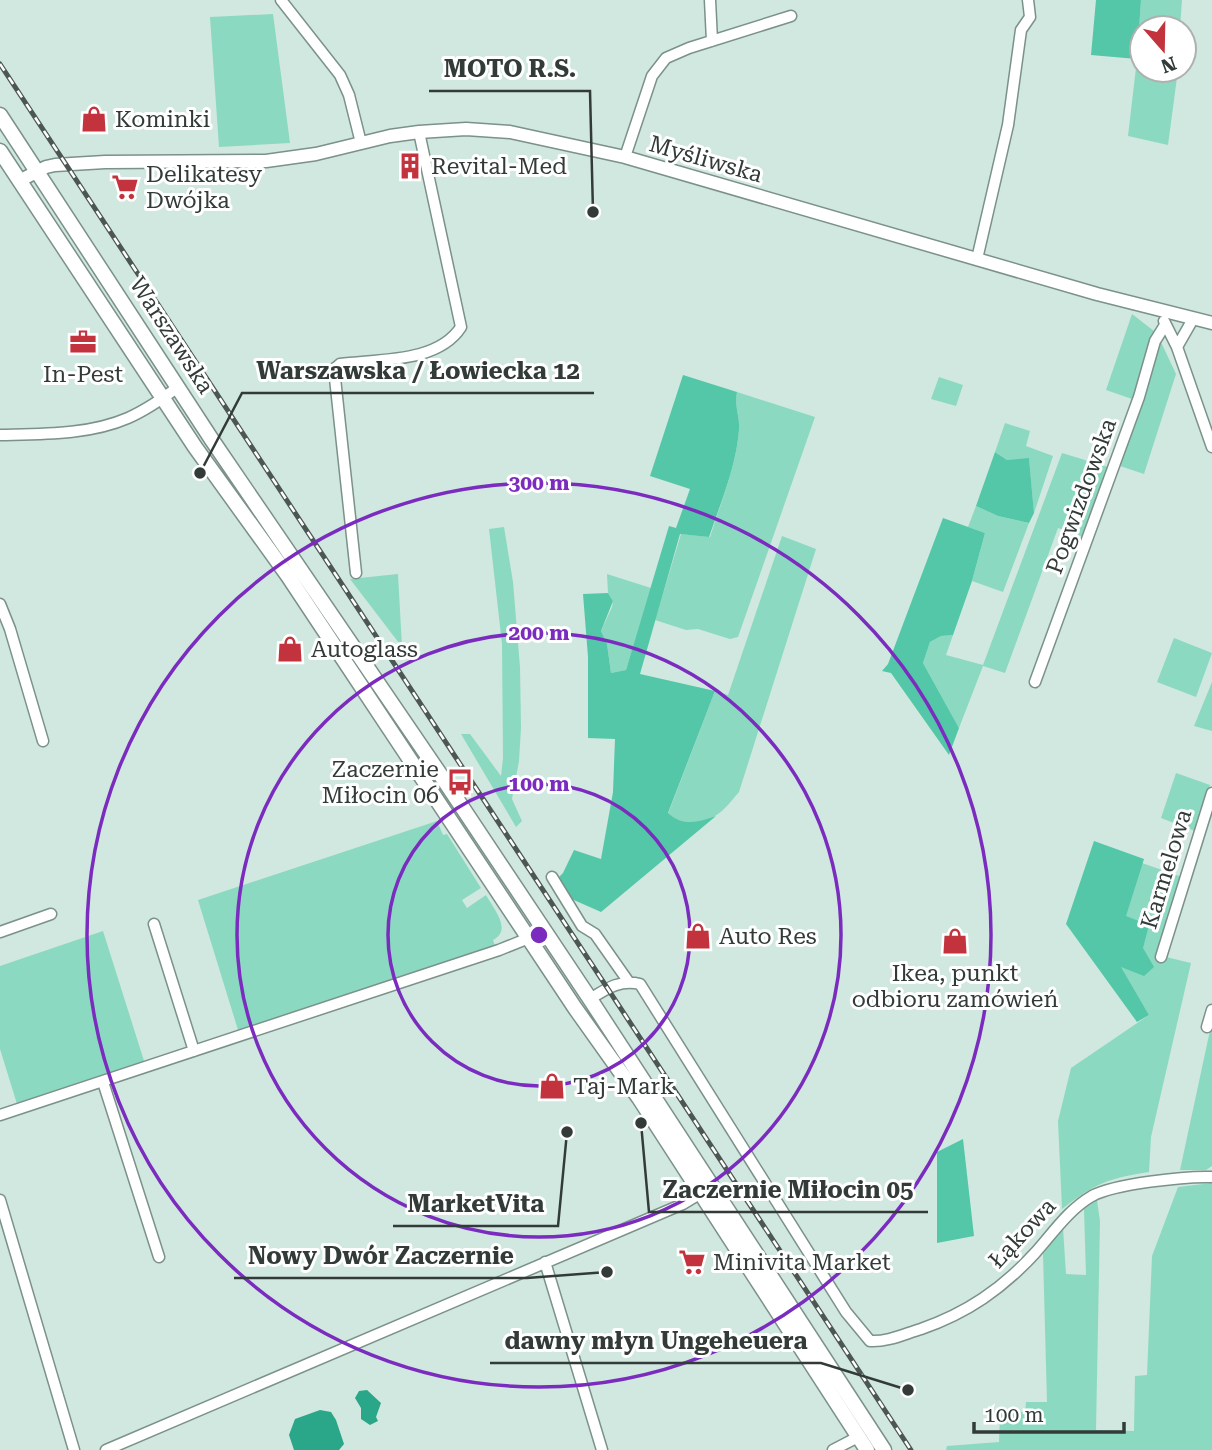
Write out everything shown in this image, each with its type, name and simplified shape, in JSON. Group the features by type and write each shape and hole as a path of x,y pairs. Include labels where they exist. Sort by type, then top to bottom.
{"main road":[{"name":"Warszawska","path":"0,115 178,387 590,999 705,1191"},
{"name":"Warszawska","path":"0,151 218,480 288,576 529,939 705,1191"},
{"path":"705,1191 867,1450"},
{"path":"705,1191 884,1450"}],"street":[{"path":"281,0 340,75 349,95 361,143"},
{"path":"710,0 712,41"},
{"path":"977,259 1008,125 1021,30 1030,17 1028,0"},
{"path":"625,158 652,76 666,58 791,16"},
{"name":"Myśliwska","path":"19,181 55,164 266,161 316,154 419,132 466,129 510,132 625,158 1162,312 1212,323"},
{"path":"356,573 334,369 340,364 430,353 447,344 461,327 419,132"},
{"path":"1162,312 1212,447"},
{"path":"1177,347 1193,319"},
{"name":"Pogwizdowska","path":"1035,682 1139,397 1155,341 1165,325"},
{"path":"0,435 87,430 127,418 178,387"},
{"path":"0,604 43,741"},
{"name":"Karmelowa","path":"1161,957 1212,793"},
{"path":"552,877 582,926 595,934 628,981 614,985 590,999"},
{"path":"0,932 51,914"},
{"path":"154,924 194,1051"},
{"path":"0,1115 544,932"},
{"name":"Łąkowa","path":"628,981 640,984 846,1312 870,1341 883,1342 937,1323 979,1303 1014,1275 1076,1206 1093,1196 1113,1187 1212,1177"},
{"path":"1207,1027 1212,1010"},
{"path":"103,1082 159,1257"},
{"path":"106,1450 683,1204 705,1191"},
{"path":"0,1203 74,1450"},
{"path":"545,1262 602,1450"},
{"path":"833,1450 858,1437"}],"shaded area":[{"path":"1096,0 1141,0 1140,14 1128,14 1128,58 1091,55"},
{"path":"1141,0 1182,0 1181,14 1140,14"},
{"path":"273,14 290,143 219,147 210,17"},
{"path":"1134,84 1176,84 1168,145 1128,136"},
{"path":"1132,314 1154,331 1132,399 1106,390"},
{"path":"1160,340 1176,374 1144,474 1117,465"},
{"path":"683,375 737,392 737,444 709,537 680,534 640,674 715,691 668,813 685,822 716,816 601,912 567,897 558,878 574,850 601,859 613,792 615,739 588,738 588,657 583,594 608,593 613,601 601,631 607,644 611,673 626,670 669,526 676,528 690,489 650,476"},
{"path":"939,377 963,385 956,406 931,399"},
{"path":"737,392 815,417 738,637 730,639 655,620 681,534 710,537 735,457 739,425"},
{"path":"1005,423 1030,431 1026,446 1053,456 1034,513 1029,459 1007,460 995,452"},
{"path":"995,452 1007,460 1029,458 1034,513 1029,523 998,516 976,506"},
{"path":"1062,453 1108,467 1084,537 1058,528 1005,673 983,666 959,728 923,663 930,642 941,636 953,635 946,655 983,665"},
{"path":"976,506 998,516 1029,523 1003,592 972,581 985,533 968,527"},
{"path":"943,518 985,533 953,635 941,636 930,642 923,663 959,728 949,755 891,673 882,671 888,664"},
{"path":"504,527 513,582 520,667 519,761 512,799 522,821 516,827 461,734 470,734 501,776 502,644 489,529"},
{"path":"782,536 816,549 739,792 722,811 704,821 691,822 673,818 668,814 715,691 728,695"},
{"path":"398,574 402,647 350,579"},
{"path":"607,574 651,588 626,670 611,673 607,644 601,631 613,601 608,593"},
{"path":"1174,638 1212,653 1196,697 1157,682"},
{"path":"1212,682 1212,731 1194,726"},
{"path":"1176,773 1210,785 1195,831 1161,818"},
{"path":"437,821 443,835 447,834 481,888 462,900 467,908 486,895 500,919 501,931 493,940 495,946 241,1032 238,1030 198,900"},
{"path":"1094,841 1144,859 1126,916 1149,925 1143,948 1154,967 1144,976 1121,967 1149,1015 1137,1022 1066,924"},
{"path":"1142,863 1182,877 1155,957 1191,963 1151,1137 1149,1172 1102,1183 1062,1209 1058,1121 1071,1068 1149,1015 1120,966 1143,948 1125,916"},
{"path":"103,931 145,1064 17,1104 0,1049 0,966"},
{"path":"1212,1021 1212,1166 1206,1170 1180,1170"},
{"path":"963,1139 974,1236 937,1243 937,1152"},
{"path":"1212,1183 1212,1450 946,1450 947,1446 999,1442 1000,1413 1025,1412 1026,1402 1047,1402 1043,1254 1063,1228 1066,1274 1086,1275 1084,1209 1097,1200 1100,1221 1096,1430 1134,1431 1135,1376 1147,1375 1152,1256 1178,1187"},
{"path":"367,1390 381,1403 376,1417 378,1421 370,1425 361,1419 361,1408 355,1398 359,1391"},
{"path":"320,1410 331,1412 344,1444 339,1450 294,1450 289,1435 295,1419"}],"railway":[{"path":"0,64 911,1450"}],"place":[{"name":"Kominki","path":"94,119"},
{"name":"Revital-Med","path":"410,166"},
{"name":"Delikatesy Dwójka","path":"125,187"},
{"name":"MOTO R.S.","path":"593,212"},
{"name":"In-Pest","path":"83,342"},
{"name":"Warszawska / Łowiecka 12","path":"200,473"},
{"name":"Autoglass","path":"290,649"},
{"name":"Zaczernie Miłocin 06","path":"460,782"},
{"name":"Auto Res","path":"698,936"},
{"name":"Ikea, punkt odbioru zamówień","path":"955,941"},
{"name":"Taj-Mark","path":"552,1086"},
{"name":"Zaczernie Miłocin 05","path":"641,1123"},
{"name":"MarketVita","path":"567,1132"},
{"name":"Minivita Market","path":"692,1262"},
{"name":"Nowy Dwór Zaczernie","path":"607,1272"},
{"name":"dawny młyn Ungeheuera","path":"908,1390"}]}
